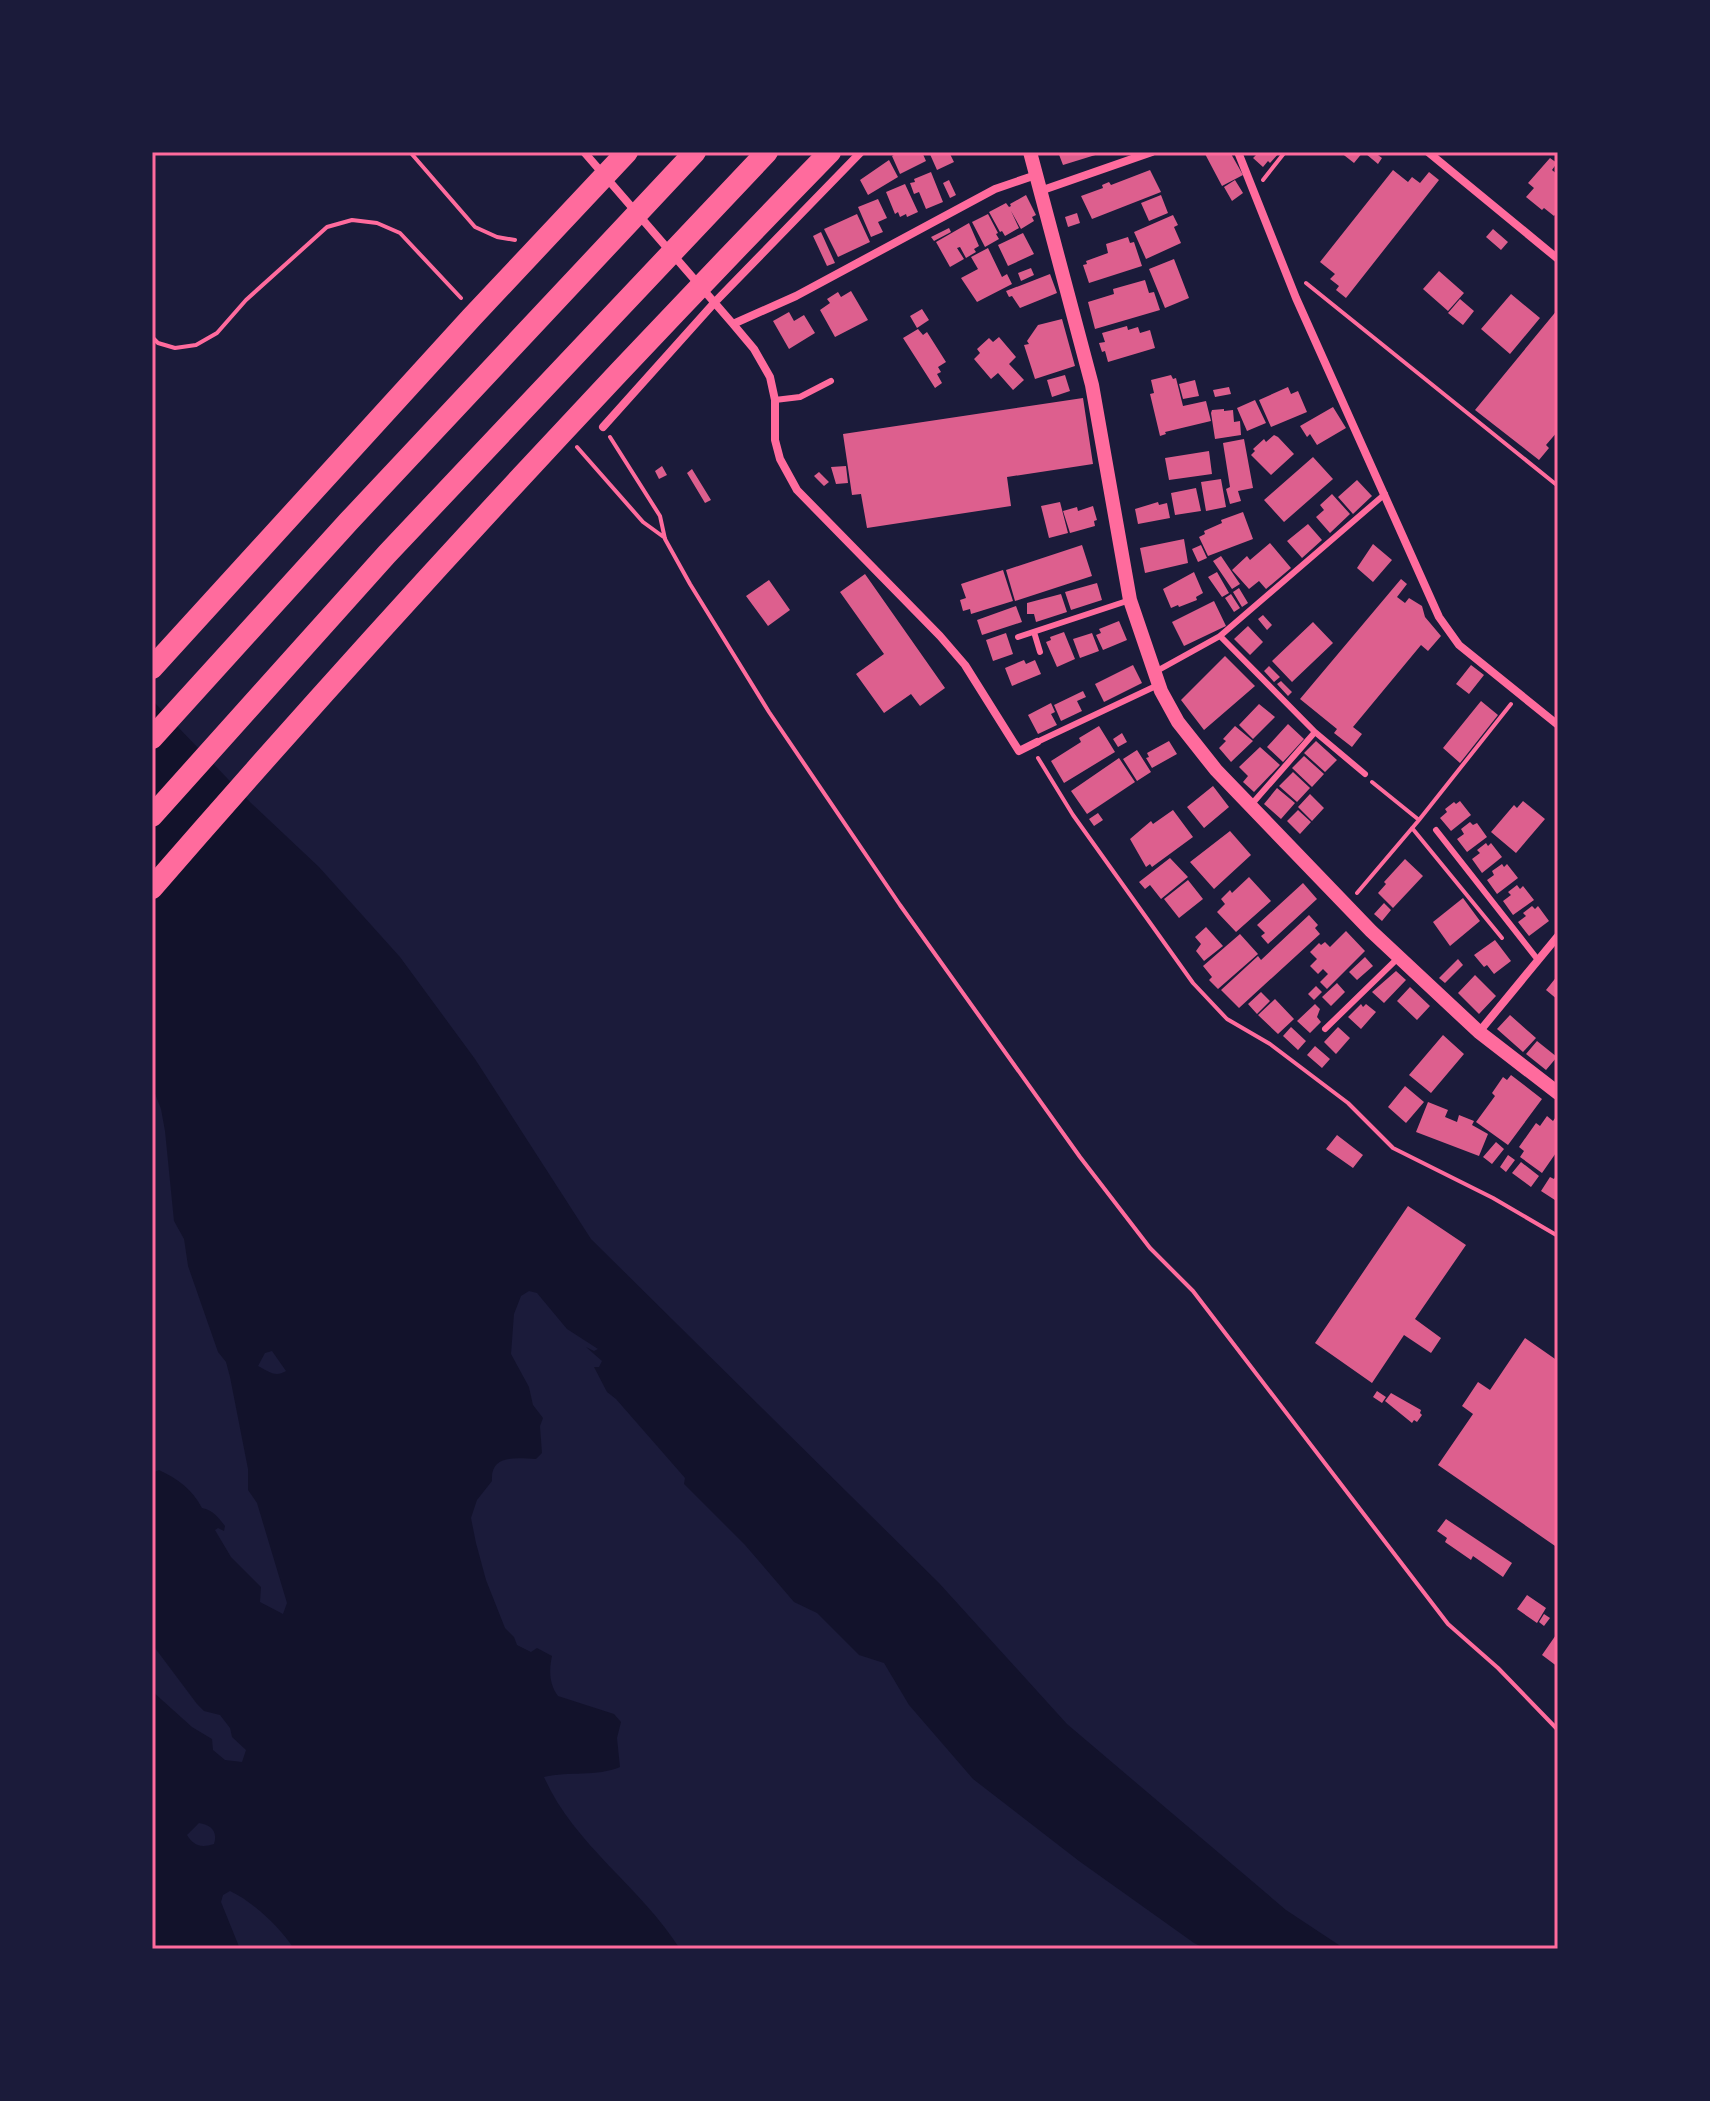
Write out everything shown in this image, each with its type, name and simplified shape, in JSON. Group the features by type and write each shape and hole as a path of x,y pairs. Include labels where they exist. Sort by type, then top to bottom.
{"highway":[{"path":"152,668 627,152"},
{"path":"152,738 380,488 695,152"},
{"path":"152,816 387,554 767,152"},
{"path":"152,888 424,581 830,152"}],"street":[{"path":"584,152 745,337 764,365 775,400 775,440 784,468 797,490 965,665 1019,751 1037,742"},
{"path":"603,427 715,302 861,152"},
{"path":"1030,152 1092,385 1130,600 1155,679 1178,722 1250,806 1399,957 1479,1032 1558,1093"},
{"path":"1040,191 1152,152"},
{"path":"1238,152 1282,263 1439,617 1459,645 1558,725"},
{"path":"1428,152 1558,259"},
{"path":"733,324 796,296 995,189 1036,175"},
{"path":"1479,1032 1558,936"}],"lane":[{"path":"775,400 800,397 831,381"},
{"path":"1037,742 1155,679 1220,636 1385,494"},
{"path":"1018,637 1130,600"},
{"path":"1034,632 1040,652"},
{"path":"1220,636 1315,732 1365,774"},
{"path":"1250,806 1315,732"},
{"path":"1436,830 1538,960"},
{"path":"1325,1029 1399,957"}],"path":[{"path":"410,152 475,227"},
{"path":"1254,191 1285,152"},
{"path":"1282,263 1558,486"},
{"path":"603,427 660,516 665,539 690,584 769,712 900,905 1080,1157 1150,1248 1193,1291 1448,1624 1498,1668 1558,1730"},
{"path":"1347,905 1520,693"},
{"path":"1036,753 1073,815 1193,983 1215,1008 1239,1028 1279,1050 1348,1103 1393,1148 1493,1198 1558,1236"},
{"path":"1365,774 1419,820"},
{"path":"1412,828 1528,971"}],"shaded area":[{"path":"152,700 251,803 319,867 400,957 475,1059 591,1239 939,1583 1067,1724 1286,1910 1345,1949 1206,1949 1079,1861 973,1779 909,1705 884,1663 859,1655 817,1613 794,1602 745,1545 684,1484 685,1478 607,1392 594,1367 599,1367 602,1361 586,1347 594,1351 598,1349 567,1329 537,1293 529,1291 521,1296 514,1314 511,1354 529,1387 533,1405 543,1418 540,1426 542,1453 536,1459 506,1460 495,1466 492,1481 477,1500 471,1518 476,1543 486,1580 505,1628 517,1645 531,1652 537,1648 552,1656 550,1677 558,1696 614,1714 621,1722 617,1738 620,1767 602,1772 544,1777 572,1824 647,1906 680,1949 294,1949 265,1916 230,1891 223,1895 221,1902 240,1949 152,1949 152,1691 192,1727 212,1739 213,1750 225,1760 242,1762 246,1750 232,1737 230,1728 220,1715 204,1711 197,1704 152,1644 152,1473 159,1470 178,1481 194,1495 202,1508 220,1520 225,1526 224,1531 215,1530 231,1557 261,1587 260,1602 283,1614 287,1603 257,1503 248,1490 248,1469 226,1362 218,1352 188,1266 184,1239 174,1221 165,1131 152,1086","holes":["272,1351 286,1371 275,1374 258,1366 265,1353","199,1823 212,1829 214,1844 198,1845 187,1835"]}],"building":[{"path":"899,152 922,152 926,161 900,174 892,156"},
{"path":"929,152 949,152 954,162 937,170"},
{"path":"1058,152 1105,152 1063,165"},
{"path":"1204,152 1230,152 1243,175 1222,186"},
{"path":"1259,152 1280,152 1263,167 1253,158"},
{"path":"1340,152 1363,152 1354,163"},
{"path":"1368,152 1382,158 1378,164 1366,154"},
{"path":"1550,158 1557,163 1552,170 1558,175 1558,211 1554,216 1526,197 1534,188 1528,183"},
{"path":"889,160 898,177 868,195 860,180"},
{"path":"1150,170 1161,192 1092,219 1081,196 1103,188 1102,185 1109,182 1111,185"},
{"path":"1393,170 1408,182 1412,177 1420,183 1429,172 1439,180 1346,298 1336,290 1339,286 1330,279 1335,274 1320,262"},
{"path":"931,172 943,202 926,209 919,192 914,194 910,183"},
{"path":"949,180 956,195 950,198 943,183"},
{"path":"1235,180 1243,193 1232,201 1224,187"},
{"path":"905,184 918,212 900,217 898,212 895,214 886,192"},
{"path":"1026,195 1036,215 1032,217 1034,221 1021,229 1011,211 1019,228 1005,236 989,212 1006,203 1009,207"},
{"path":"1161,195 1168,213 1149,221 1141,203"},
{"path":"878,199 887,218 878,222 883,232 871,237 858,207"},
{"path":"1077,213 1080,223 1068,227 1065,217"},
{"path":"857,214 870,242 838,257 824,229"},
{"path":"988,214 999,239 985,247 972,222"},
{"path":"1173,215 1181,243 1146,259 1134,232"},
{"path":"969,223 979,246 966,258 960,247 957,248 964,259 950,267 936,242"},
{"path":"949,228 951,232 934,241 931,237"},
{"path":"1493,229 1508,242 1501,250 1486,237"},
{"path":"821,232 835,263 827,266 813,236"},
{"path":"1023,233 1034,254 1008,266 998,245"},
{"path":"1128,237 1130,243 1134,242 1142,266 1089,283 1083,265 1087,264 1086,261 1108,253 1106,244"},
{"path":"988,248 1002,277 1007,274 1012,284 977,302 961,278 978,269 971,257"},
{"path":"1174,259 1189,298 1165,308 1149,269"},
{"path":"1031,268 1034,275 1021,281 1018,273"},
{"path":"1439,271 1464,293 1448,311 1423,289"},
{"path":"1050,274 1057,293 1020,308 1006,291"},
{"path":"1145,280 1149,293 1154,292 1160,310 1095,329 1088,302 1114,294 1113,289"},
{"path":"851,291 868,320 835,337 820,310 830,303 827,299 838,292 841,297"},
{"path":"1511,294 1540,318 1510,354 1481,329"},
{"path":"1460,299 1474,311 1463,325 1448,313"},
{"path":"922,309 929,320 917,328 910,316"},
{"path":"1558,309 1558,431 1539,460 1475,410"},
{"path":"789,312 794,321 804,315 815,333 789,349 773,321"},
{"path":"1062,319 1075,366 1035,379 1024,345 1029,344 1027,341 1038,325"},
{"path":"1127,326 1128,330 1138,327 1140,333 1150,330 1155,348 1108,362 1099,343 1105,342 1102,333"},
{"path":"918,329 923,335 927,332 946,362 938,367 941,372 937,374 942,383 935,388 903,338"},
{"path":"999,337 1016,357 1009,364 1024,380 1013,390 998,373 991,379 974,359 980,353 977,349 989,338 993,342"},
{"path":"1065,375 1070,391 1052,397 1047,380"},
{"path":"1171,375 1173,379 1176,378 1183,406 1206,401 1211,421 1165,432 1160,436 1150,394 1154,393 1151,380"},
{"path":"1195,380 1199,396 1183,399 1179,384"},
{"path":"1229,387 1231,394 1215,397 1213,390"},
{"path":"1288,387 1291,394 1298,391 1307,412 1271,427 1259,400"},
{"path":"1083,398 1093,464 1007,477 1011,506 867,528 861,494 852,495 843,434"},
{"path":"1255,400 1266,423 1247,431 1237,408"},
{"path":"1333,407 1346,428 1317,445 1300,426"},
{"path":"1212,410 1233,410 1234,422 1240,421 1241,435 1215,439 1211,413"},
{"path":"1274,435 1294,454 1271,475 1251,455 1264,439 1266,442"},
{"path":"1244,439 1253,488 1238,491 1241,501 1230,504 1223,443"},
{"path":"1209,451 1212,474 1169,480 1165,458"},
{"path":"1313,457 1333,479 1284,522 1264,500"},
{"path":"662,466 667,475 659,479 655,471"},
{"path":"846,466 848,483 836,484 831,467"},
{"path":"692,469 711,500 705,503 687,473"},
{"path":"819,472 829,482 824,486 814,476"},
{"path":"1221,479 1226,507 1206,511 1201,482"},
{"path":"1357,480 1372,496 1353,514 1338,497"},
{"path":"1196,488 1201,511 1175,515 1171,493"},
{"path":"1332,494 1350,514 1330,533 1316,517 1324,510 1320,505"},
{"path":"1060,502 1068,533 1049,538 1041,506"},
{"path":"1158,502 1159,505 1167,503 1170,518 1138,524 1135,509"},
{"path":"1093,506 1097,520 1094,521 1095,526 1070,533 1063,511 1077,507 1078,511"},
{"path":"1243,512 1253,539 1208,556 1199,537 1205,534 1204,531 1222,523 1221,520"},
{"path":"1308,524 1322,540 1302,558 1287,541"},
{"path":"1184,539 1188,563 1145,573 1140,548"},
{"path":"1270,543 1291,568 1266,589 1259,581 1249,589 1232,570 1247,556 1250,560"},
{"path":"1373,544 1392,560 1373,582 1357,568"},
{"path":"1082,545 1092,576 1015,601 1006,570"},
{"path":"1201,545 1207,558 1198,562 1192,549"},
{"path":"1221,556 1240,584 1232,589 1213,561"},
{"path":"1003,570 1013,601 971,614 970,609 963,611 960,600 966,598 961,584"},
{"path":"1194,572 1203,593 1196,597 1197,600 1171,608 1163,589"},
{"path":"1217,572 1229,593 1222,597 1208,577"},
{"path":"865,574 945,688 920,706 911,694 884,713 856,674 884,654 840,592"},
{"path":"1401,579 1407,584 1397,597 1405,603 1409,598 1422,606 1425,617 1441,636 1428,651 1421,645 1353,727 1362,734 1352,747 1334,733 1337,729 1300,699"},
{"path":"769,580 790,610 768,626 746,596"},
{"path":"1097,583 1102,600 1071,610 1065,592"},
{"path":"1239,588 1248,603 1242,607 1233,592"},
{"path":"1061,594 1067,612 1036,622 1034,614 1027,614 1027,603"},
{"path":"1231,594 1240,608 1234,612 1225,598"},
{"path":"1214,601 1226,626 1184,646 1172,622"},
{"path":"1016,606 1022,622 982,635 977,620"},
{"path":"1263,615 1272,625 1267,630 1258,619"},
{"path":"1119,621 1127,640 1103,650 1096,635 1101,633 1099,629"},
{"path":"1313,622 1333,643 1292,682 1272,661"},
{"path":"1248,626 1263,642 1250,655 1234,639"},
{"path":"1064,632 1075,659 1057,667 1046,642 1051,640 1050,637"},
{"path":"1006,633 1013,654 993,661 986,640"},
{"path":"1092,633 1099,651 1080,658 1073,639"},
{"path":"1225,656 1255,686 1204,730 1181,700"},
{"path":"1024,660 1026,664 1035,660 1041,674 1012,686 1005,668"},
{"path":"1133,665 1142,683 1104,702 1095,684"},
{"path":"1471,665 1484,675 1469,694 1456,684"},
{"path":"1269,666 1280,677 1274,682 1264,671"},
{"path":"1281,681 1292,692 1288,696 1277,684"},
{"path":"1083,691 1086,697 1077,701 1082,711 1061,721 1054,705"},
{"path":"1481,701 1498,715 1460,763 1443,748"},
{"path":"1051,703 1055,712 1051,714 1057,725 1038,734 1028,715"},
{"path":"1259,704 1275,717 1253,739 1239,725"},
{"path":"1288,724 1304,739 1283,762 1267,747"},
{"path":"1099,726 1115,752 1064,783 1051,761"},
{"path":"1235,726 1253,741 1231,762 1219,748"},
{"path":"1122,733 1127,742 1118,747 1113,739"},
{"path":"1169,741 1177,754 1152,768 1146,758 1149,757 1147,753"},
{"path":"1316,741 1337,760 1325,772 1304,753"},
{"path":"1260,747 1280,765 1254,792 1243,782 1248,776 1239,767"},
{"path":"1137,750 1151,772 1137,781 1123,759"},
{"path":"1304,756 1324,774 1312,787 1292,768"},
{"path":"1119,758 1135,782 1087,814 1071,791"},
{"path":"1293,772 1310,788 1297,802 1279,786"},
{"path":"1213,786 1229,807 1204,828 1187,807"},
{"path":"1277,788 1295,803 1281,819 1264,804"},
{"path":"1310,794 1324,808 1312,821 1298,807"},
{"path":"1460,801 1471,815 1451,831 1440,818 1447,812 1445,809"},
{"path":"1523,801 1545,819 1516,853 1491,832 1514,805 1517,808"},
{"path":"1173,810 1193,837 1152,867 1150,864 1146,867 1130,839 1151,821 1153,824"},
{"path":"1298,810 1311,822 1300,834 1287,821"},
{"path":"1098,813 1103,820 1094,826 1089,819"},
{"path":"1470,822 1473,825 1477,823 1487,837 1467,852 1457,839 1464,834 1461,829"},
{"path":"1230,831 1251,855 1214,889 1190,862"},
{"path":"1486,843 1488,846 1491,843 1502,857 1482,873 1472,859"},
{"path":"1170,858 1188,877 1161,899 1150,885 1145,889 1139,882"},
{"path":"1405,859 1423,876 1393,908 1378,893"},
{"path":"1502,864 1504,867 1507,864 1518,878 1497,894 1487,880 1494,875 1492,871"},
{"path":"1249,877 1271,901 1236,932 1217,912 1225,904 1221,899"},
{"path":"1188,880 1203,899 1179,918 1164,899"},
{"path":"1303,883 1317,899 1268,944 1261,936 1265,933 1257,925"},
{"path":"1517,885 1520,889 1523,886 1534,900 1513,915 1503,901"},
{"path":"1463,898 1480,921 1450,946 1433,922"},
{"path":"1384,903 1391,910 1382,921 1374,914"},
{"path":"1532,906 1535,909 1538,906 1549,921 1529,936 1518,922"},
{"path":"1309,915 1318,925 1315,928 1320,934 1239,1008 1221,990 1258,956 1261,960"},
{"path":"1206,927 1223,946 1204,961 1196,951 1201,944 1195,937"},
{"path":"1346,931 1365,951 1327,989 1320,982 1328,974 1323,969 1318,974 1310,966 1317,959 1310,952 1319,943 1325,942 1330,947"},
{"path":"1240,934 1258,954 1218,989 1209,980 1212,977 1203,966"},
{"path":"1495,940 1511,961 1494,974 1474,955"},
{"path":"1365,957 1373,966 1357,980 1349,972"},
{"path":"1458,959 1463,965 1445,983 1439,978"},
{"path":"1396,971 1406,980 1384,1003 1372,992"},
{"path":"1475,975 1496,996 1479,1014 1458,993"},
{"path":"1558,975 1558,1000 1546,990"},
{"path":"1337,983 1345,992 1331,1006 1322,997"},
{"path":"1316,986 1322,992 1314,1000 1308,994"},
{"path":"1410,987 1430,1006 1417,1020 1397,1001"},
{"path":"1261,992 1270,1001 1257,1014 1248,1004"},
{"path":"1275,999 1294,1019 1278,1034 1258,1015"},
{"path":"1315,1004 1320,1009 1317,1017 1321,1022 1310,1033 1297,1021"},
{"path":"1361,1004 1376,1012 1361,1029 1348,1017"},
{"path":"1510,1015 1536,1038 1523,1052 1497,1029"},
{"path":"1291,1027 1306,1041 1298,1050 1283,1036"},
{"path":"1338,1027 1350,1038 1336,1054 1324,1042"},
{"path":"1443,1035 1464,1054 1431,1093 1409,1075"},
{"path":"1537,1041 1557,1057 1546,1070 1526,1054"},
{"path":"1315,1046 1330,1059 1322,1068 1307,1055"},
{"path":"1511,1075 1542,1099 1508,1145 1476,1122 1495,1096 1492,1093 1503,1077 1507,1080"},
{"path":"1405,1086 1424,1102 1406,1123 1388,1107"},
{"path":"1428,1102 1448,1110 1445,1117 1457,1122 1459,1115 1474,1121 1472,1125 1488,1134 1479,1156 1416,1132"},
{"path":"1558,1114 1558,1150 1542,1173 1520,1157 1524,1151 1519,1147 1536,1123 1540,1126 1547,1116 1553,1121"},
{"path":"1337,1135 1363,1155 1353,1168 1326,1149"},
{"path":"1496,1142 1504,1149 1492,1164 1483,1157"},
{"path":"1508,1155 1515,1160 1506,1172 1500,1167"},
{"path":"1521,1162 1539,1176 1531,1187 1512,1173"},
{"path":"1558,1172 1558,1202 1541,1191 1550,1177 1554,1179"},
{"path":"1408,1206 1466,1245 1415,1319 1441,1338 1431,1353 1404,1335 1372,1383 1315,1343"},
{"path":"1525,1338 1558,1361 1558,1548 1438,1465 1473,1414 1462,1406 1478,1382 1490,1390"},
{"path":"1377,1391 1386,1397 1382,1403 1373,1397"},
{"path":"1391,1393 1421,1410 1422,1415 1417,1422 1414,1420 1412,1423 1385,1401"},
{"path":"1446,1519 1512,1563 1503,1577 1473,1556 1471,1560 1445,1542 1447,1538 1437,1531"},
{"path":"1527,1595 1546,1608 1537,1623 1517,1609"},
{"path":"1544,1614 1550,1618 1544,1626 1539,1622"},
{"path":"1558,1632 1558,1667 1542,1655"}]}
